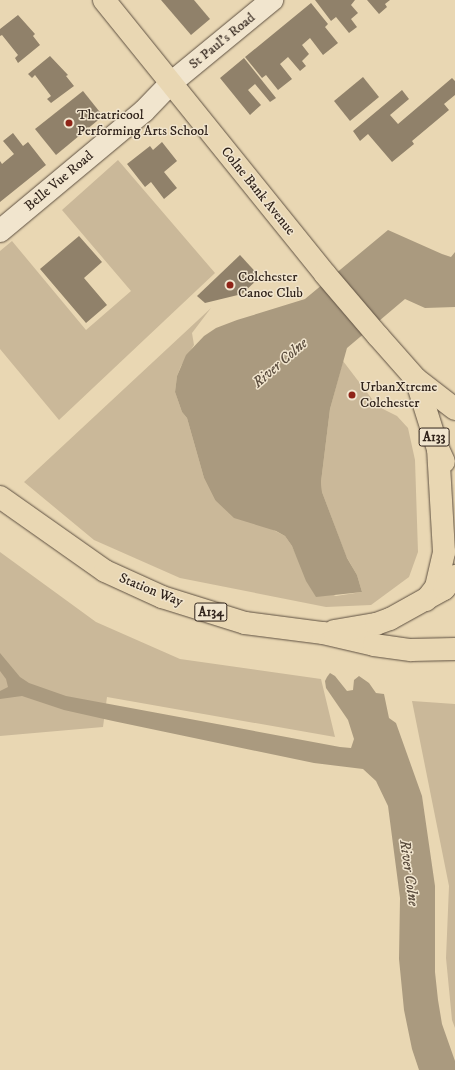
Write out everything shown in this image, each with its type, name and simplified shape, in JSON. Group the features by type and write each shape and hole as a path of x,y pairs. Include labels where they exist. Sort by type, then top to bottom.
{"main road":[{"name":"Colne Bank Avenue","path":"104,0 378,336 416,379 455,409"},
{"name":"Colne Bank Avenue","path":"416,379 438,449 447,467 455,493"},
{"path":"426,600 436,587 444,552 438,449"},
{"name":"Station Way","path":"0,497 105,571 162,597 245,623 322,633 374,645 410,650 455,649"},
{"name":"Station Way","path":"322,633 376,624 390,619 444,589 455,576"}],"street":[{"name":"St Paul's Road","path":"171,83 272,0"},
{"name":"Belle Vue Road","path":"0,231 144,110 171,83"}],"shaded area":[{"path":"118,160 215,273 59,420 0,349 0,251 12,241 86,330 131,291 62,210"},
{"path":"211,308 192,333 194,345 181,366 177,376 175,392 182,412 187,418 204,478 215,500 285,536 292,546 310,586 336,596 362,592 357,575 346,556 322,492 321,482 330,409 343,361 372,399 383,409 397,416 408,428 415,460 418,552 409,577 371,605 326,607 180,578 94,540 24,482"},
{"path":"0,552 96,622 180,659 321,679 335,737 107,697 103,727 0,736"},
{"path":"412,701 455,704 455,1028 452,1020 446,958 449,886"}],"water":[{"name":"River Colne","path":"388,230 451,257 455,252 455,307 425,308 405,299 347,348 330,409 321,482 322,492 347,558 357,575 362,592 316,597 306,581 292,546 285,536 276,531 234,518 215,500 204,478 187,418 182,412 175,392 177,376 186,355 204,336 216,328 237,320 305,299"},
{"name":"River Colne","path":"0,653 20,677 29,683 66,696 340,747 351,748 354,739 348,720 326,688 325,681 330,673 335,676 347,691 353,690 354,680 359,676 369,683 376,693 384,694 389,718 396,723 422,796 435,886 435,972 438,1000 442,1024 455,1061 455,1070 419,1070 412,1049 404,1010 399,959 400,898 388,806 376,781 363,769 314,763 113,721 64,710 22,696 0,699 0,691 8,687 6,679 0,671"}],"building":[{"path":"161,0 194,0 210,19 191,35"},
{"path":"315,0 355,0 351,5 358,13 351,19 357,27 349,33 336,17 331,21"},
{"path":"367,0 390,0 385,4 387,7 379,14"},
{"path":"311,3 328,24 325,27 338,43 323,55 310,38 302,45 309,54 302,61 306,66 300,71 288,57 280,64 292,79 278,90 266,75 262,78 245,57"},
{"path":"18,15 35,34 33,36 40,45 18,63 15,58 18,55 2,35 0,36 0,29"},
{"path":"50,56 68,75 66,76 74,86 51,103 47,99 51,96 35,75 32,78 28,74"},
{"path":"244,58 276,98 270,102 255,84 248,90 261,105 250,115 220,78"},
{"path":"363,77 379,97 350,121 334,101"},
{"path":"452,78 455,81 455,95 444,104 449,110 412,141 414,144 392,162 368,134 360,141 353,131 402,90 409,99 390,115 398,124"},
{"name":"Theatricool Performing Arts School","path":"83,91 103,116 56,155 35,129"},
{"path":"13,133 23,146 28,142 46,165 0,202 0,161 2,164 14,154 3,141"},
{"path":"162,142 177,161 164,172 177,188 164,199 151,182 145,187 127,164 150,146 153,150"},
{"path":"79,236 102,262 84,278 107,305 86,323 40,269"},
{"name":"Colchester Canoe Club","path":"240,255 260,277 242,294 205,303 197,296"}],"place":[{"name":"Theatricool Performing Arts School","path":"69,123"},
{"name":"Colchester Canoe Club","path":"230,285"},
{"name":"UrbanXtreme Colchester","path":"352,395"}]}
